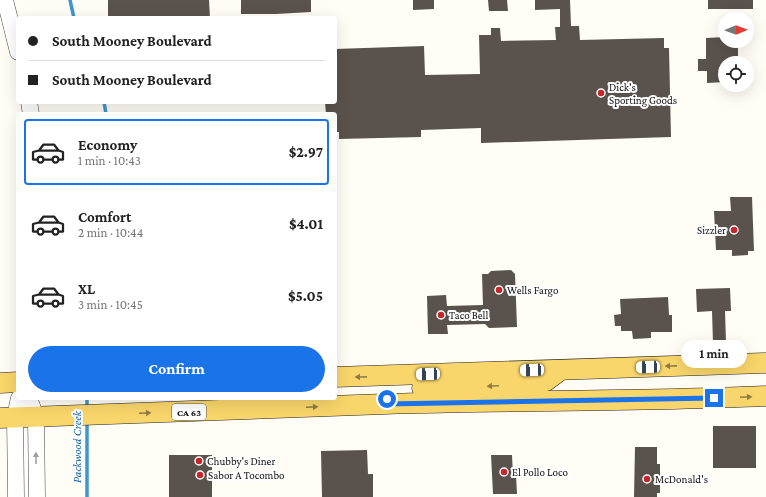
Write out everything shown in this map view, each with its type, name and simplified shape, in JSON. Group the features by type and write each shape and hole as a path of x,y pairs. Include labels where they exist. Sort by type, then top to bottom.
{"main road":[{"path":"337,377 766,363"},
{"path":"386,404 389,395 394,390 398,389 532,385 546,381 563,369"},
{"path":"337,392 372,390 379,387 384,376"},
{"path":"0,383 16,382"},
{"name":"CA 63","path":"8,418 386,404 766,396"},
{"path":"199,411 225,400"}],"street":[{"path":"5,0 16,44"},
{"path":"16,497 8,418 18,400"},
{"path":"30,400 36,417 37,497"}],"building":[{"path":"108,0 209,0 210,16 108,16"},
{"path":"241,0 311,0 311,12 241,14"},
{"path":"413,0 434,0 434,9 413,10"},
{"path":"488,0 507,0 508,11 489,11"},
{"path":"535,0 570,0 571,26 579,26 580,40 664,38 664,48 669,48 671,137 481,143 481,128 421,130 421,137 339,139 339,132 337,132 337,112 326,112 325,104 337,104 337,49 424,46 425,75 480,74 479,35 491,35 491,28 500,28 501,41 556,40 555,27 560,27 560,9 535,10"},
{"path":"708,0 753,0 753,9 708,9"},
{"path":"718,37 718,48 738,48 738,56 718,56 718,82 707,83 707,71 698,71 698,59 706,59 706,38"},
{"name":"Sizzler","path":"730,197 752,197 754,251 748,251 748,255 732,256 732,250 716,250 714,211 731,211"},
{"name":"Wells Fargo","path":"511,270 515,274 517,327 489,328 485,324 447,325 448,334 428,334 427,296 446,295 447,306 483,305 482,274 488,274 491,271"},
{"path":"730,288 731,311 725,311 726,343 713,343 712,311 697,312 696,289"},
{"path":"668,297 669,315 672,315 672,332 651,332 651,338 633,339 632,331 621,331 621,326 615,326 614,315 621,314 620,299"},
{"path":"713,426 756,426 756,468 713,468"},
{"name":"McDonald's","path":"635,447 657,447 657,464 660,464 660,493 657,493 657,497 634,497"},
{"path":"367,450 368,474 373,474 373,497 322,497 321,451"},
{"path":"169,455 212,455 212,497 169,497"},
{"name":"El Pollo Loco","path":"491,455 512,455 513,475 516,475 517,494 493,494"}],"waterway":[{"name":"Packwood Creek","path":"70,0 74,16"},
{"name":"Packwood Creek","path":"104,104 106,112"},
{"name":"Packwood Creek","path":"87,400 87,408"},
{"name":"Packwood Creek","path":"87,422 87,497"}],"place":[{"name":"Dick's Sporting Goods","path":"601,93"},
{"name":"Sizzler","path":"734,230"},
{"name":"Wells Fargo","path":"499,290"},
{"name":"Taco Bell","path":"441,315"},
{"name":"Chubby's Diner","path":"199,461"},
{"name":"El Pollo Loco","path":"504,472"},
{"name":"Sabor A Tocombo","path":"200,475"},
{"name":"McDonald's","path":"647,479"}],"route":[{"path":"387,399 386,404 714,398"}]}
